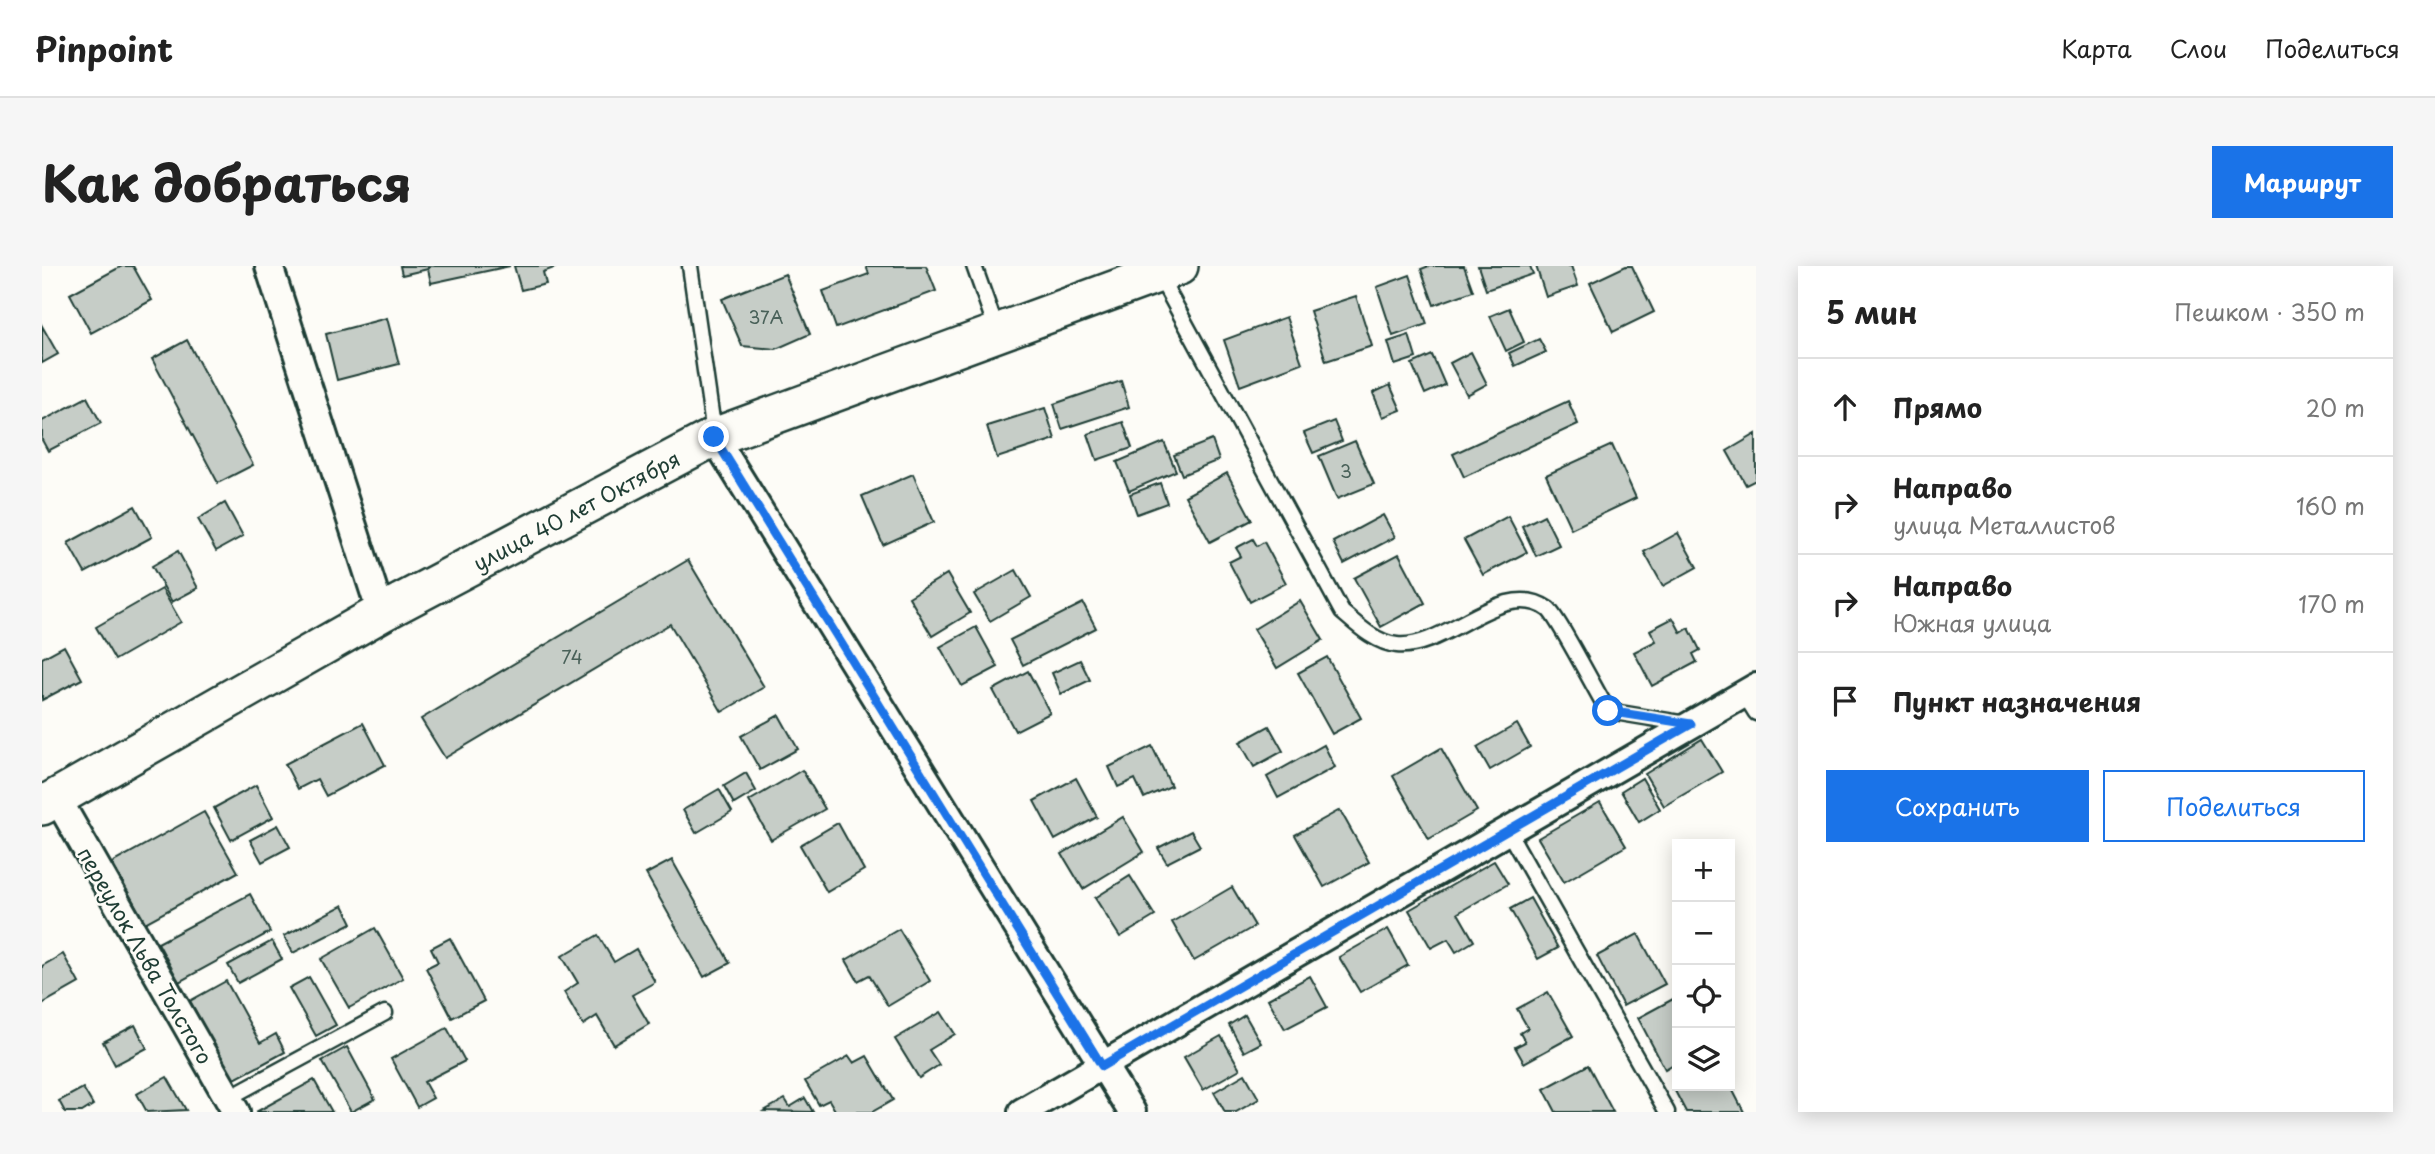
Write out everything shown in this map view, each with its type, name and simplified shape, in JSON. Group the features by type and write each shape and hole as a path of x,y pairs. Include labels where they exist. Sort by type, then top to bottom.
{"street":[{"path":"269,266 381,613"},
{"name":"улица 40 лет Октября","path":"46,803 381,613 714,437 1169,270"},
{"path":"714,437 1132,1112"},
{"path":"1022,1112 1691,724 1752,698"},
{"name":"переулок Льва Толстого","path":"46,803 232,1105"}],"lane":[{"path":"690,266 714,437"},
{"path":"974,266 998,331"},
{"path":"1169,270 1342,612 1366,632 1397,645 1433,640 1481,613 1520,600 1548,610 1608,711 1691,724"},
{"path":"1508,831 1667,1112"},
{"path":"232,1105 385,1013"}],"building":[{"path":"122,266 133,266 152,300 91,333 70,294"},
{"path":"400,266 510,266 431,283 428,269 402,275"},
{"path":"514,266 559,266 543,272 546,284 521,290"},
{"path":"866,266 926,266 936,291 836,328 823,291 869,274"},
{"path":"1429,266 1464,266 1473,291 1434,305 1421,269"},
{"path":"1478,266 1530,266 1533,274 1486,290"},
{"path":"1536,266 1571,266 1578,286 1546,297"},
{"path":"1626,266 1632,266 1654,312 1613,332 1590,283"},
{"path":"785,274 810,334 776,349 742,346 722,299"},
{"path":"1410,275 1427,324 1393,336 1377,287"},
{"path":"1356,296 1372,346 1326,361 1310,311"},
{"path":"1509,308 1524,342 1506,351 1490,316"},
{"path":"1286,317 1302,363 1240,386 1224,340"},
{"path":"387,318 399,364 337,380 326,334"},
{"path":"42,326 58,354 42,363"},
{"path":"1409,335 1416,358 1395,365 1388,342"},
{"path":"1539,339 1546,352 1515,366 1509,353"},
{"path":"187,340 253,465 218,483 152,359"},
{"path":"1471,352 1487,384 1467,395 1450,363"},
{"path":"1432,355 1445,385 1425,394 1412,364"},
{"path":"1121,381 1129,407 1062,429 1054,404"},
{"path":"1390,385 1401,410 1383,417 1373,393"},
{"path":"87,397 101,423 48,451 42,440 42,421"},
{"path":"1568,401 1578,424 1464,477 1453,454"},
{"path":"1045,408 1055,439 997,458 987,426"},
{"path":"1334,421 1342,441 1313,453 1304,433"},
{"path":"1123,422 1132,448 1097,460 1088,434"},
{"path":"1756,434 1756,480 1746,485 1727,451"},
{"path":"1212,440 1219,460 1182,475 1174,455"},
{"path":"1355,441 1374,484 1337,499 1319,456"},
{"path":"1164,442 1176,471 1129,491 1117,462"},
{"path":"1612,445 1636,498 1571,529 1546,475"},
{"path":"1227,473 1252,520 1210,542 1185,496"},
{"path":"913,474 934,522 883,545 862,496"},
{"path":"1160,483 1167,503 1137,514 1130,494"},
{"path":"225,503 243,536 216,551 198,519"},
{"path":"135,506 152,537 85,573 68,543"},
{"path":"1383,515 1395,537 1344,564 1333,542"},
{"path":"1544,515 1559,545 1536,556 1522,526"},
{"path":"1508,516 1527,552 1483,575 1464,540"},
{"path":"1678,533 1697,567 1663,586 1644,552"},
{"path":"1253,539 1257,546 1264,542 1286,583 1250,602 1229,562 1241,556 1236,548"},
{"path":"178,551 198,588 172,602 152,566"},
{"path":"1399,554 1425,603 1381,627 1354,578"},
{"path":"688,560 764,687 722,712 670,624 445,758 421,719"},
{"path":"1016,570 1031,597 990,621 974,594"},
{"path":"947,574 970,613 932,636 909,597"},
{"path":"162,589 181,622 115,660 96,627"},
{"path":"1300,601 1323,640 1277,668 1254,629"},
{"path":"1083,603 1096,628 1023,665 1010,640"},
{"path":"1673,618 1681,633 1689,628 1700,650 1693,654 1697,662 1652,686 1634,652 1656,641 1650,630"},
{"path":"976,627 998,667 962,686 940,647"},
{"path":"64,646 82,679 42,700 42,658"},
{"path":"1327,657 1361,718 1332,734 1298,673"},
{"path":"1080,660 1090,680 1061,694 1052,673"},
{"path":"1028,671 1050,713 1015,731 993,690"},
{"path":"779,715 798,749 760,770 741,736"},
{"path":"363,723 385,765 326,796 317,779 298,789 285,764"},
{"path":"1517,724 1530,747 1490,770 1477,747"},
{"path":"1269,726 1283,751 1254,767 1240,742"},
{"path":"1702,739 1722,772 1664,806 1645,774"},
{"path":"1324,745 1335,767 1278,798 1267,777"},
{"path":"1152,746 1171,786 1144,798 1135,779 1118,787 1109,767"},
{"path":"1441,748 1477,811 1429,839 1393,776"},
{"path":"802,770 825,809 771,840 749,801"},
{"path":"746,773 756,791 734,804 724,786"},
{"path":"1076,778 1097,817 1055,840 1034,801"},
{"path":"1642,778 1660,809 1639,822 1621,791"},
{"path":"256,785 273,817 231,840 214,808"},
{"path":"719,789 732,812 696,833 683,810"},
{"path":"1600,802 1626,846 1564,882 1538,838"},
{"path":"1340,810 1369,862 1324,887 1295,835"},
{"path":"204,812 238,872 145,923 112,863"},
{"path":"1123,817 1144,852 1083,889 1062,854"},
{"path":"838,823 864,870 827,892 800,845"},
{"path":"278,825 290,847 262,862 250,840"},
{"path":"1191,831 1200,846 1167,863 1158,848"},
{"path":"672,860 730,963 704,977 646,874"},
{"path":"1494,861 1508,884 1458,913 1474,941 1456,952 1448,939 1431,948 1409,910"},
{"path":"1130,876 1155,916 1120,937 1095,898"},
{"path":"1232,887 1255,926 1194,961 1172,922"},
{"path":"250,894 270,932 179,982 158,943"},
{"path":"1530,898 1558,948 1538,959 1510,909"},
{"path":"343,905 352,923 293,953 284,936"},
{"path":"375,928 403,978 349,1008 321,959"},
{"path":"899,929 930,981 888,1006 869,975 858,981 846,960"},
{"path":"1388,929 1408,965 1360,992 1339,957"},
{"path":"1638,934 1665,984 1623,1006 1597,956"},
{"path":"598,935 614,962 636,949 655,982 632,995 649,1024 614,1045 597,1016 583,1025 564,992 578,983 562,956"},
{"path":"450,938 484,1001 452,1018 426,968 438,962 431,948"},
{"path":"272,941 282,959 238,983 228,965"},
{"path":"63,954 79,983 42,1004 42,966"},
{"path":"1310,976 1327,1007 1285,1029 1268,999"},
{"path":"309,977 336,1025 316,1036 289,988"},
{"path":"226,981 260,1043 276,1034 285,1052 233,1080 190,1001"},
{"path":"1548,992 1573,1036 1524,1063 1515,1047 1525,1042 1520,1033 1528,1028 1517,1009"},
{"path":"1672,1000 1672,1065 1665,1069 1638,1018"},
{"path":"941,1012 955,1034 929,1050 939,1065 919,1078 895,1039"},
{"path":"1245,1015 1261,1043 1244,1052 1229,1025"},
{"path":"135,1025 147,1048 115,1065 103,1042"},
{"path":"447,1028 465,1061 424,1082 433,1098 417,1107 391,1059"},
{"path":"1221,1036 1240,1069 1203,1090 1184,1057"},
{"path":"347,1047 375,1099 351,1112 322,1061"},
{"path":"849,1056 854,1063 867,1056 893,1100 872,1112 836,1112 829,1100 819,1105 805,1081"},
{"path":"1588,1065 1613,1112 1556,1112 1544,1089"},
{"path":"1245,1074 1259,1099 1236,1112 1225,1112 1214,1092"},
{"path":"167,1077 186,1110 147,1112 137,1094"},
{"path":"314,1080 332,1112 256,1112"},
{"path":"83,1088 93,1105 82,1112 65,1112 59,1101"},
{"path":"1675,1091 1733,1091 1744,1112 1686,1112"},
{"path":"805,1098 813,1112 764,1111 785,1099 790,1107"}],"route":[{"path":"714,437 1102,1066 1691,724 1608,711"}]}
